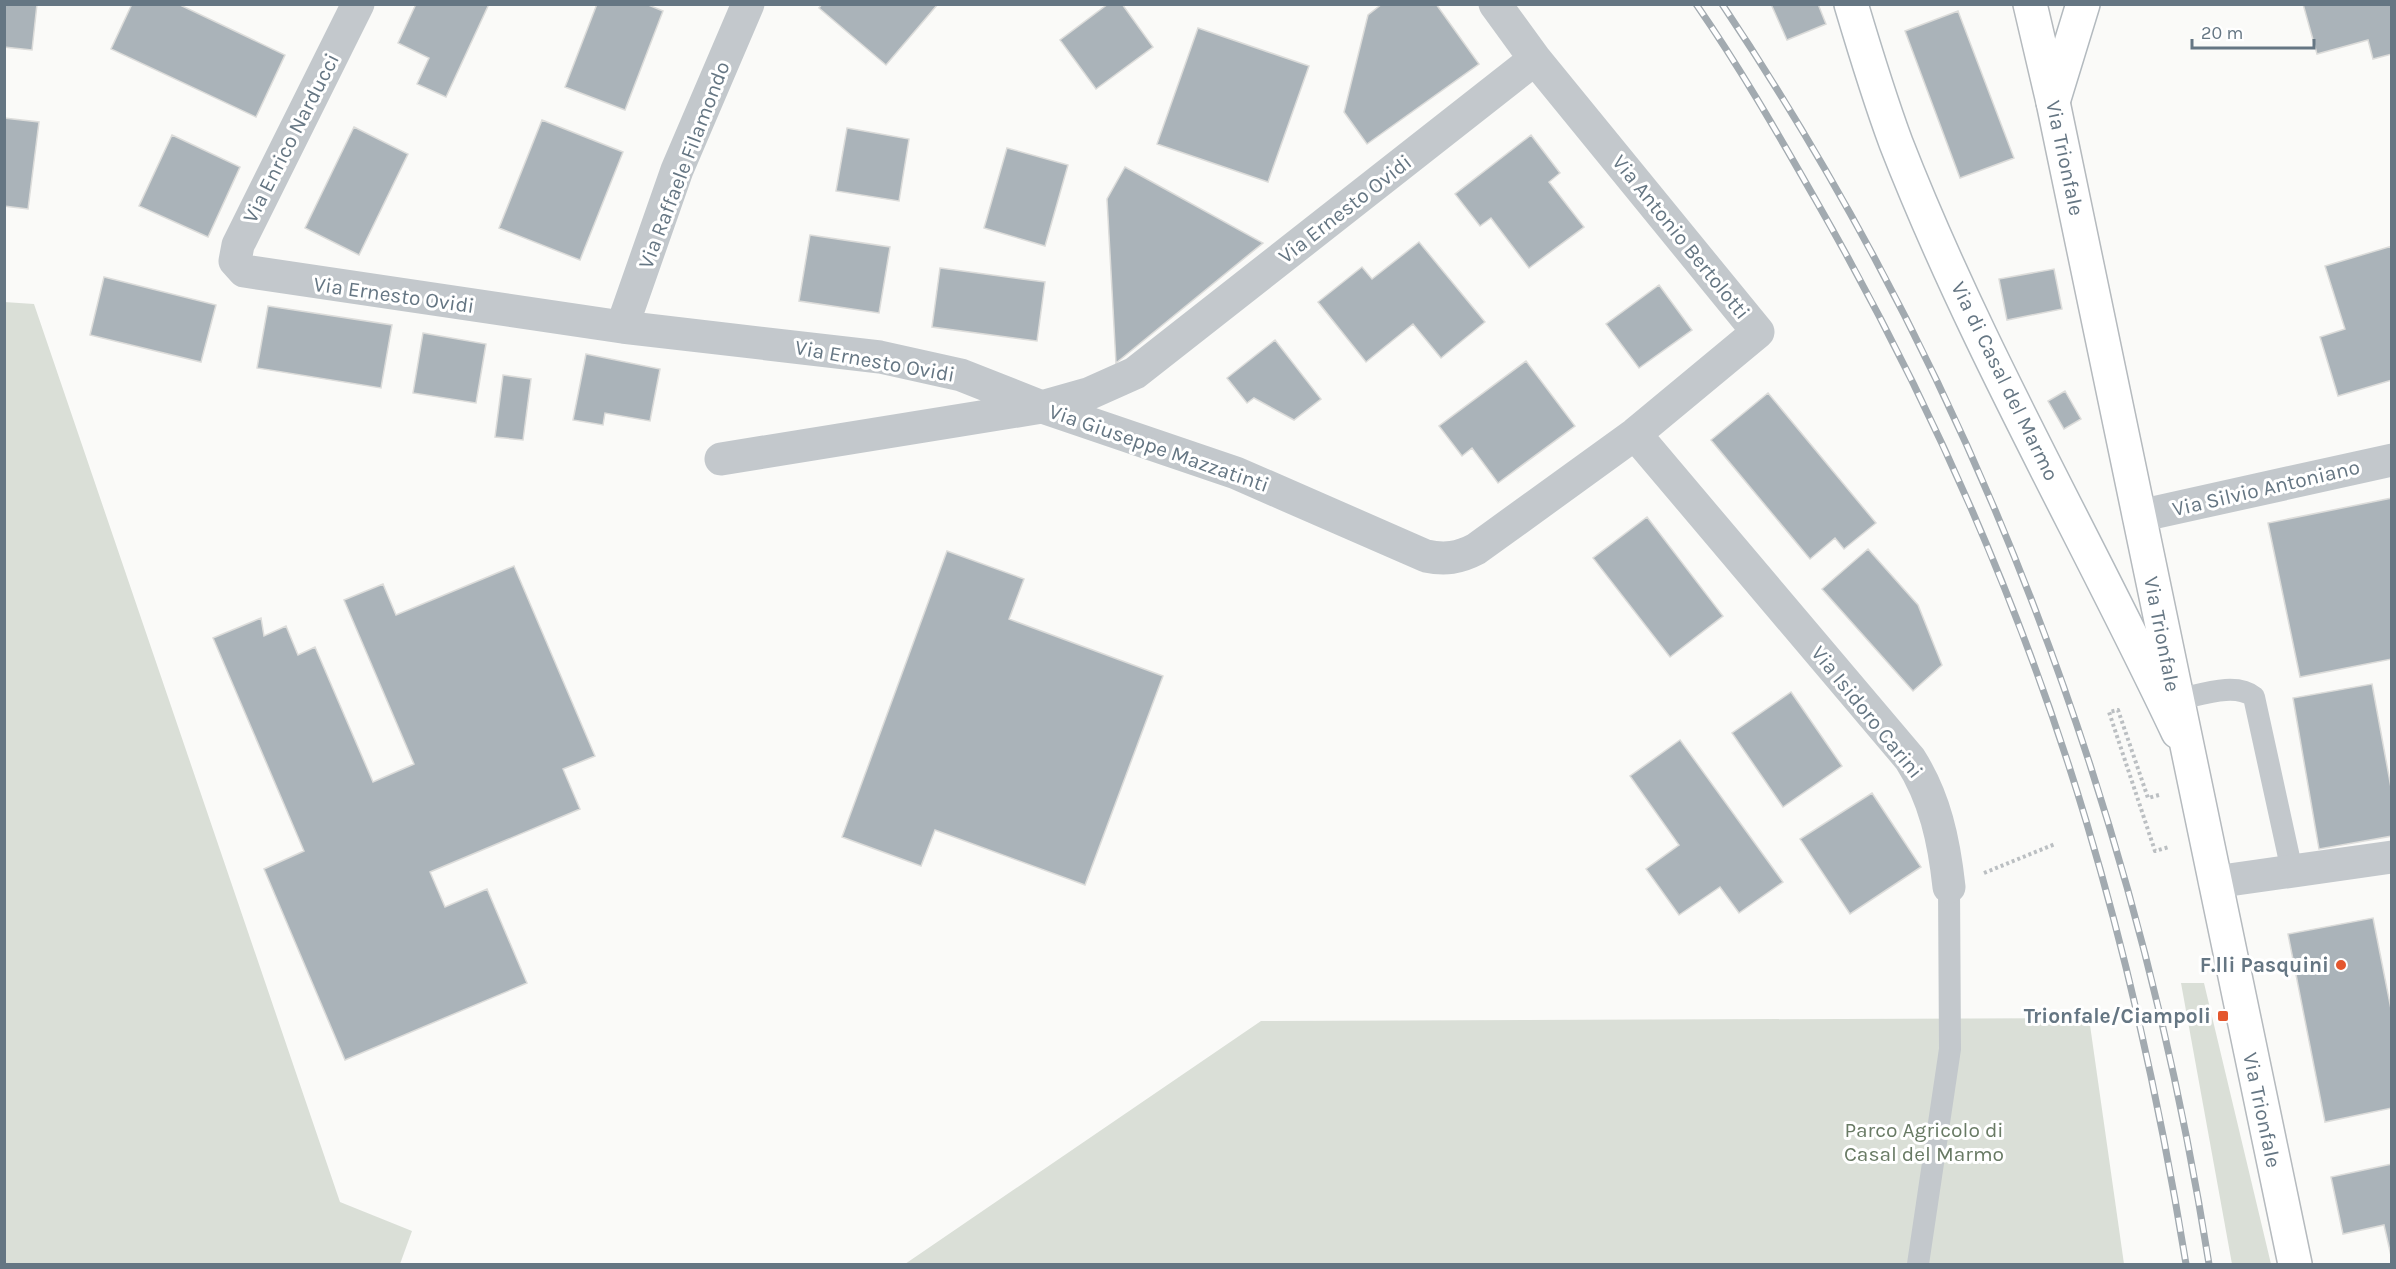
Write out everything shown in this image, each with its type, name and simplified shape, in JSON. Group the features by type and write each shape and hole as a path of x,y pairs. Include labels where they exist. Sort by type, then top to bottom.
{"main road":[{"name":"Via di Casal del Marmo","path":"1851,4 1896,142 1952,272 2036,448 2135,642 2185,747"},
{"name":"Via Trionfale","path":"2030,4 2053,102 2175,700 2295,1264"},
{"path":"2053,102 2083,4"}],"street":[{"name":"Via Enrico Narducci","path":"244,272 235,261 238,245 358,4"},
{"name":"Via Raffaele Filamondo","path":"622,327 677,170 748,4"},
{"name":"Via Antonio Bertolotti","path":"1442,560 1466,555 1488,542 1635,434 1758,332 1535,59 1495,4"},
{"name":"Via Ernesto Ovidi","path":"244,272 622,327 839,352 919,365 961,375 1042,406 1088,394 1135,373 1535,59"},
{"name":"Via Giuseppe Mazzatinti","path":"721,459 1042,406 1236,473 1426,556 1442,560"},
{"name":"Via Isidoro Carini","path":"1635,434 1910,759 1927,788 1933,805 1946,854 1949,887"},
{"name":"Via Silvio Antoniano","path":"2139,516 2391,460"},
{"path":"2215,882 2391,857"}],"lane":[{"path":"2175,700 2234,689 2246,691 2254,698 2292,871"},
{"name":"Via Isidoro Carini","path":"1918,1264 1950,1049 1949,887"}],"path":[{"path":"2155,851 2109,712 2118,710 2148,798 2195,788"},
{"path":"1949,887 2055,844"}],"green space":[{"path":"4,302 34,304 340,1202 412,1231 400,1264 5,1264"},
{"path":"2181,983 2204,983 2271,1264 2232,1264"},
{"name":"Parco Agricolo di Casal del Marmo","path":"2089,1018 2124,1264 905,1264 1261,1021"}],"building":[{"path":"4,4 37,4 32,50 4,47"},
{"path":"132,4 178,4 285,55 256,117 111,49"},
{"path":"416,4 489,4 446,97 417,84 429,58 398,43"},
{"path":"597,4 646,4 663,11 625,110 565,87"},
{"path":"822,4 938,4 886,65 819,8"},
{"path":"1108,4 1122,4 1153,47 1096,89 1060,40"},
{"path":"1382,4 1436,4 1479,64 1367,144 1344,112 1368,15"},
{"path":"1771,4 1818,4 1826,24 1787,40"},
{"path":"2303,4 2392,4 2392,54 2373,59 2368,40 2317,54"},
{"path":"1958,11 2014,158 1960,178 1905,31"},
{"path":"1198,28 1309,66 1268,182 1157,144"},
{"path":"4,118 39,122 28,209 4,206"},
{"path":"542,120 623,152 580,260 499,228"},
{"path":"354,127 408,154 359,255 305,228"},
{"path":"847,128 909,139 899,201 836,191"},
{"path":"172,135 240,167 208,237 139,206"},
{"path":"1531,135 1560,173 1549,182 1584,227 1529,268 1491,218 1480,226 1455,194"},
{"path":"1007,148 1068,165 1045,246 984,228"},
{"path":"1125,167 1263,243 1116,363 1107,199"},
{"path":"810,235 890,247 879,313 799,301"},
{"path":"1419,242 1485,322 1441,358 1413,324 1366,362 1318,302 1362,267 1372,279"},
{"path":"2392,246 2392,380 2338,396 2320,337 2345,329 2325,266"},
{"path":"940,268 1045,282 1037,341 932,327"},
{"path":"2054,269 2062,309 2007,320 1999,279"},
{"path":"104,277 216,305 201,362 90,335"},
{"path":"1659,285 1692,330 1639,368 1606,324"},
{"path":"268,306 392,325 381,388 257,368"},
{"path":"423,333 486,344 476,403 413,393"},
{"path":"1275,340 1321,399 1294,420 1254,398 1247,403 1227,378"},
{"path":"586,354 660,369 650,421 605,413 603,425 573,420"},
{"path":"1526,361 1575,426 1498,483 1472,448 1462,456 1439,426"},
{"path":"503,375 531,379 523,440 495,437"},
{"path":"2065,391 2081,419 2064,429 2048,401"},
{"path":"1768,393 1876,523 1844,549 1835,538 1810,559 1711,440"},
{"path":"2392,498 2392,659 2300,677 2268,523"},
{"path":"1647,517 1723,616 1670,657 1593,558"},
{"path":"1868,549 1918,605 1942,665 1913,691 1822,589"},
{"path":"947,551 1024,579 1009,619 1163,676 1085,885 935,830 921,866 842,837"},
{"path":"514,566 595,756 563,769 580,809 430,872 445,907 487,889 527,983 345,1060 264,869 304,851 213,638 261,618 264,636 286,626 298,655 315,647 373,782 414,764 344,600 383,584 396,615"},
{"path":"2372,684 2392,793 2392,836 2319,849 2293,698"},
{"path":"1791,692 1842,766 1783,807 1732,733"},
{"path":"1680,740 1783,882 1739,913 1720,887 1679,915 1646,869 1679,845 1630,776"},
{"path":"1872,793 1921,867 1850,914 1800,839"},
{"path":"2373,918 2392,1014 2392,1108 2325,1122 2288,934"},
{"path":"2392,1164 2392,1260 2384,1225 2343,1234 2331,1177"}],"railway":[{"path":"1696,4 1757,99 1856,272 1933,424 2002,582 2061,743 2103,878 2144,1043 2186,1264"},
{"path":"1722,4 1813,149 1896,298 1969,451 2034,608 2091,768 2139,930 2178,1096 2209,1264"}],"place":[{"name":"F.lli Pasquini","path":"2341,965"},
{"name":"Trionfale/Ciampoli","path":"2223,1016"}]}
